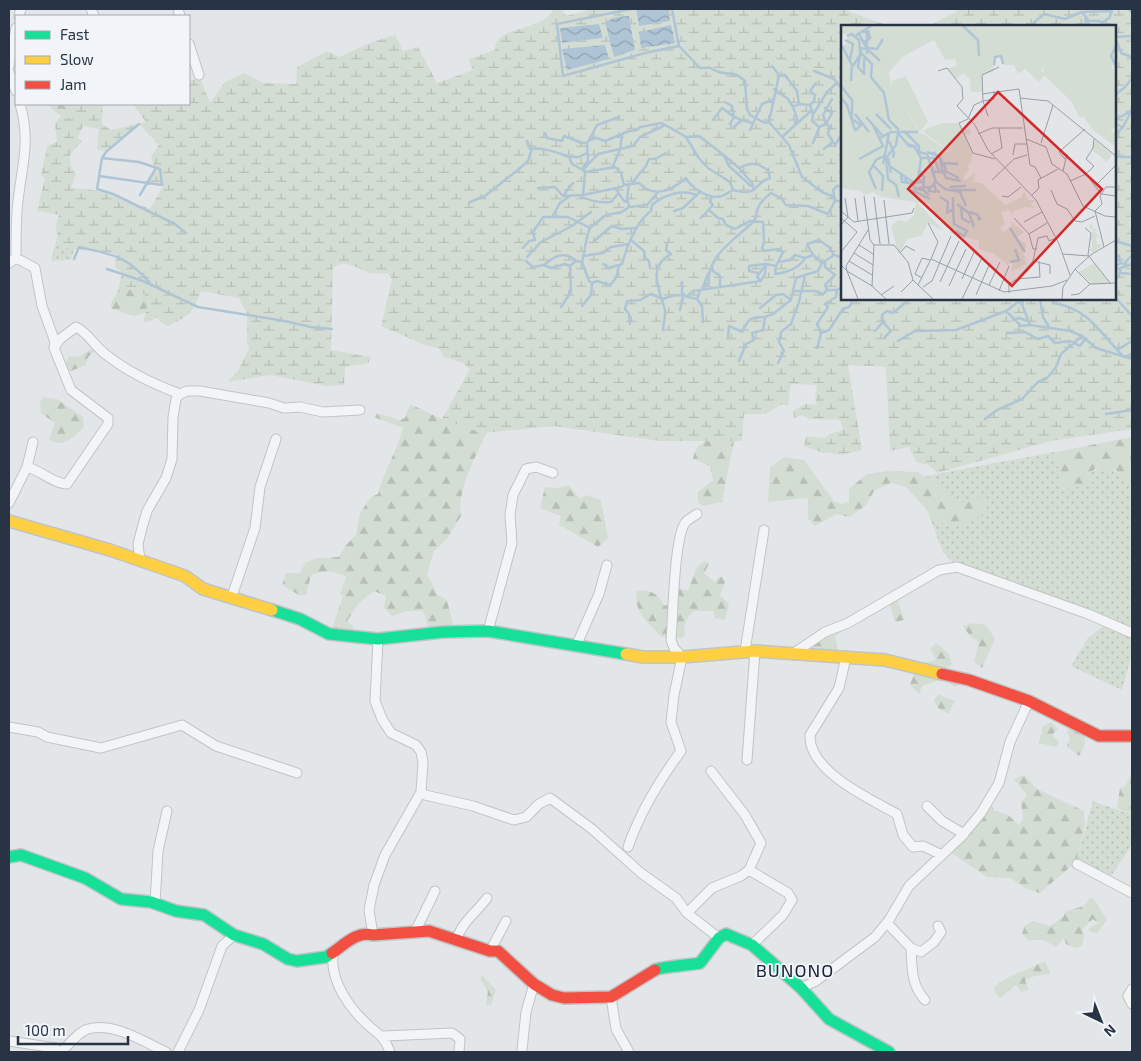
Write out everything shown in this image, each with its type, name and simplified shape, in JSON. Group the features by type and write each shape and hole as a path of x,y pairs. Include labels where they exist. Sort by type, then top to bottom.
{"street":[{"path":"9,66 15,33"},
{"path":"190,47 199,75"},
{"path":"9,72 15,88"},
{"path":"20,105 27,143 12,261 35,268 42,306 55,342 54,348 71,390 108,418 108,424 67,484 62,484 39,470 27,467"},
{"path":"54,348 66,333 76,327 82,330 104,353 135,374 180,394"},
{"path":"140,561 138,544 147,511 166,478 172,459 173,417 176,399 180,394 187,391 200,391 270,403 284,408 300,407 323,412 360,410"},
{"path":"232,596 255,528 260,487 276,439"},
{"path":"9,503 27,467 33,442"},
{"path":"488,631 512,543 510,516 513,496 526,469 536,467 552,473"},
{"path":"682,657 674,648 671,640 676,562 681,530 686,522 697,514"},
{"path":"9,521 37,528 185,576 203,589 232,596 300,618 329,634 378,639 452,631 488,631 577,644 643,657 682,657 750,651 885,660 969,680 1029,701 1099,736 1132,736"},
{"path":"747,760 750,651 764,530"},
{"path":"577,644 598,594 607,565"},
{"path":"794,653 825,632 848,623 939,570 957,567 1088,614 1132,633"},
{"path":"373,935 369,910 381,864 421,792 423,762 421,752 416,745 391,733 382,719 375,701 378,639"},
{"path":"628,847 636,824 652,794 681,751 671,722 674,695 682,657"},
{"path":"846,657 839,688 810,735 813,751 828,770 844,783 897,814 903,835 912,846 923,846 942,855"},
{"path":"801,988 816,981 860,950 887,923 909,886 964,834 981,813 995,791 1010,742 1029,701"},
{"path":"9,728 38,732 47,736 100,748 182,725 216,746 297,773"},
{"path":"687,913 712,888 741,876 749,870 761,843 745,815 711,771"},
{"path":"421,792 425,795 473,806 514,820 526,817 539,804 550,798 592,829 640,873 676,898 687,913 719,938"},
{"path":"927,806 942,821 964,834"},
{"path":"155,903 158,851 167,811"},
{"path":"9,857 21,855 85,878 122,899 155,903 176,911 204,915 210,921 234,934 263,944 288,959 314,959 333,954 354,937 365,933 373,935 429,931 490,951 498,951 534,984 552,995 564,998 611,997 660,967 677,968 700,963 719,938 726,934 752,945 801,988 829,1019 889,1052"},
{"path":"1077,864 1132,893"},
{"path":"749,870 788,893 792,900 782,914 752,945"},
{"path":"415,932 435,892"},
{"path":"457,939 460,929 487,898"},
{"path":"490,951 506,921"},
{"path":"887,923 911,948 924,952 941,932 938,926"},
{"path":"178,1052 199,1010 222,946 234,934"},
{"path":"911,948 914,982 925,1000"},
{"path":"333,954 334,971 339,988 347,1001 369,1026 384,1036 390,1052"},
{"path":"522,1050 526,1012 534,984"},
{"path":"1132,989 1128,996 1132,1004"},
{"path":"611,997 616,1029 629,1052"},
{"path":"9,1040 55,1048 60,1052 87,1030 98,1028 118,1030 166,1052"},
{"path":"384,1036 452,1033 460,1039 459,1052"}],"green space":[{"path":"561,9 566,16 593,9 636,9 639,26 669,21 668,9 842,9 886,25 841,25 841,300 1116,300 1116,25 926,25 933,24 961,9 1132,9 1132,429 1051,441 937,473 929,465 916,462 909,447 890,451 886,367 848,365 862,450 842,455 821,452 804,446 806,436 825,438 830,434 843,430 840,420 809,419 802,415 794,418 793,411 805,404 817,405 815,397 817,385 791,384 788,405 780,405 766,414 744,414 742,441 659,441 554,426 482,433 442,419 470,369 463,363 444,357 440,349 425,345 381,326 392,279 388,273 371,273 347,264 338,265 333,268 331,350 371,357 368,363 345,367 344,385 326,386 270,375 227,382 238,371 249,348 247,341 247,313 239,298 201,291 196,304 180,320 167,326 157,317 149,322 143,322 147,299 142,291 138,287 117,293 122,273 115,267 116,254 67,248 58,242 56,224 59,215 37,211 45,178 41,176 47,146 57,142 55,124 61,115 71,119 79,105 103,105 102,124 111,130 146,122 134,105 190,105 190,81 200,78 210,103 225,82 244,73 263,83 296,84 297,67 327,51 339,57 375,41 395,35 403,51 418,47 437,83 473,70 468,59 495,50 497,42 502,36 540,22 548,17 553,10","holes":["629,17 635,50 614,56","599,24 603,38 562,43 560,28","139,124 159,145 151,156 156,168 147,183 163,186 150,209 131,202 127,203 100,191 71,188 76,174 71,166 70,155 82,141 78,138 83,126 99,129 97,149 106,152"]},
{"path":"48,105 79,105 80,108 71,120 58,114"},
{"path":"57,237 58,242 67,248 75,247 71,260 51,261"},
{"path":"138,287 147,298 146,313 134,316 112,309 110,305 117,293"},
{"path":"92,349 95,351 88,357 86,365 66,373 63,364 68,360 68,356 80,356"},
{"path":"43,397 57,399 83,417 84,427 72,438 63,442 54,442 49,439 55,423 41,413 40,402"},
{"path":"410,404 442,419 482,433 487,432 465,484 462,495 461,516 447,539 434,551 427,574 438,595 447,600 454,629 428,626 423,611 407,611 392,616 384,608 386,596 374,591 360,602 347,621 353,626 352,632 331,631 343,596 340,594 346,577 328,572 311,575 306,595 299,595 282,585 286,573 300,573 305,563 317,558 339,557 345,546 356,535 360,513 371,497 378,494 403,428 374,417 377,413 400,420 405,418"},
{"path":"1132,437 1132,483 1114,469 1110,476 1096,468 1087,475 1092,483 1085,486 1059,488 1059,470 1055,452"},
{"path":"707,441 734,441 722,502 703,506 698,502 698,492 713,480 710,466 693,459 697,447"},
{"path":"1055,452 1059,470 1059,488 1071,488 1092,483 1087,475 1093,471 1105,468 1116,471 1132,483 1132,654 1122,690 1071,666 1088,638 1107,623 957,567 943,552 915,478"},
{"path":"785,457 804,460 834,501 841,504 849,502 849,489 867,474 887,471 918,472 949,490 955,505 976,496 989,503 982,516 958,526 938,522 906,487 891,483 874,491 866,505 850,517 836,514 815,526 808,519 808,498 768,502 770,467"},
{"path":"569,485 580,499 587,495 601,500 608,538 598,547 559,525 561,516 540,508 545,487 558,488"},
{"path":"705,560 709,564 704,573 715,582 718,577 722,577 725,582 720,595 729,604 725,620 714,618 714,611 694,611 686,622 685,636 680,638 662,637 639,611 636,598 637,591 654,593 665,606 674,603 673,586 688,591 697,567"},
{"path":"896,594 904,620 895,622 888,599"},
{"path":"972,623 986,625 995,639 982,668 974,662 979,642 970,636 963,626"},
{"path":"838,627 840,633 835,635 839,655 803,651"},
{"path":"936,643 948,653 952,664 943,670 960,684 955,687 943,679 922,686 919,694 910,685 913,676 923,663 936,660 930,649"},
{"path":"938,694 955,701 948,714 939,709 934,701"},
{"path":"1051,722 1058,729 1053,734 1053,737 1059,743 1056,747 1039,743 1043,726"},
{"path":"1072,727 1083,728 1084,732 1084,746 1079,756 1067,746 1070,739 1067,731"},
{"path":"1132,771 1132,815 1117,808 1120,788 1126,785"},
{"path":"1024,775 1037,789 1084,811 1085,825 1076,862 1040,893 1025,888 1010,878 987,877 947,850 989,800 994,810 1008,815 1019,825 1023,819 1021,802 1027,795 1014,779"},
{"path":"1093,801 1132,815 1132,845 1107,882 1076,862"},
{"path":"1090,897 1094,899 1107,920 1098,932 1092,933 1088,929 1098,923 1093,919 1082,929 1084,936 1082,946 1075,948 1066,944 1064,938 1056,947 1043,941 1029,941 1022,934 1025,925 1033,921 1050,926 1063,917 1066,911 1084,906"},
{"path":"1045,961 1051,974 1035,976 1025,980 1029,990 1021,992 1016,985 1000,998 995,993 994,987 1009,977"},
{"path":"482,975 496,990 491,1005 486,1005 488,991 480,979"}],"water":[{"path":"636,9 668,9 670,21 639,26"},
{"path":"629,16 635,50 614,57 605,22 616,17"},
{"path":"599,24 603,38 562,43 560,28"},
{"path":"671,25 675,43 641,48 639,32"},
{"path":"605,45 609,59 567,70 562,49"}],"waterway":[{"path":"631,9 557,24 563,76 645,53 679,46 700,68 709,68 723,73 734,74 745,81 747,109 750,115 765,123 769,122"},
{"path":"672,9 679,46"},
{"path":"1129,9 1132,13"},
{"path":"1031,25 1044,14 1065,19 1082,12 1112,11 1109,18 1102,23"},
{"path":"1082,12 1089,21 1100,21 1103,25"},
{"path":"1086,18 1085,21 1091,25"},
{"path":"1116,37 1132,36"},
{"path":"1116,40 1121,53 1132,57"},
{"path":"772,66 779,75 785,75 797,91 799,104 810,105 813,114 812,121 819,127 826,124 830,127 828,134 835,145 841,136"},
{"path":"814,71 834,79 841,88"},
{"path":"779,75 769,122 789,145 802,177 822,192 834,197"},
{"path":"1116,94 1132,78"},
{"path":"810,105 814,101 815,95 810,91 816,83"},
{"path":"814,113 827,92 837,83"},
{"path":"774,89 788,99 793,107 799,104"},
{"path":"826,124 823,115 832,99"},
{"path":"750,130 762,104 772,100"},
{"path":"725,102 732,106 734,117"},
{"path":"793,107 797,118 794,126"},
{"path":"713,120 722,108 734,117"},
{"path":"825,108 832,113 826,124"},
{"path":"782,137 812,110"},
{"path":"1116,134 1123,127 1132,110"},
{"path":"1116,119 1131,111"},
{"path":"589,140 597,125 619,117"},
{"path":"730,124 734,117 742,120"},
{"path":"734,127 742,120 752,123"},
{"path":"588,141 596,138 605,141 629,131 637,130 640,127 662,123 686,137 698,157 708,168 730,182 733,190"},
{"path":"139,124 106,152 102,158 97,189 113,194 175,224 186,233"},
{"path":"1116,124 1122,127"},
{"path":"583,170 598,154 633,146 640,137 665,125"},
{"path":"813,143 819,128"},
{"path":"545,133 547,138 562,141 564,136 587,143 588,161 582,169 585,172 615,167 621,173 624,185 639,183 651,191 668,190 686,178 692,186 701,192 717,197 733,190 742,192 752,191 770,178 768,170 761,166 751,164 739,168"},
{"path":"612,168 620,150 622,135"},
{"path":"686,137 699,136 720,152 739,168 752,183 754,190"},
{"path":"527,141 530,149 545,149 569,157 572,164 581,169"},
{"path":"824,149 833,142"},
{"path":"470,202 485,196 519,169 528,161 532,149"},
{"path":"569,157 579,157 587,153"},
{"path":"632,183 646,166 649,159 655,159 666,153"},
{"path":"724,156 729,166 751,186"},
{"path":"1116,157 1132,157"},
{"path":"99,176 162,185 160,169 139,162 102,158"},
{"path":"140,195 156,168"},
{"path":"583,195 585,172"},
{"path":"563,196 573,183"},
{"path":"629,184 627,198 629,207"},
{"path":"538,188 555,187 563,196 583,195 624,185"},
{"path":"835,201 833,190 837,186 841,186"},
{"path":"615,188 624,201 628,202"},
{"path":"603,264 609,268 622,264 629,242 641,221 651,211 652,205 656,201 679,193 697,195 700,191"},
{"path":"570,196 560,203 552,217 568,217 590,228 606,215 622,212 629,207 647,205 658,192"},
{"path":"703,322 702,306 697,299 700,291 709,283 709,273 712,264 717,256 754,220 759,206 767,196 771,193 781,198 786,205 808,206 828,214 835,201 841,201"},
{"path":"580,196 599,202 611,202 618,194"},
{"path":"674,211 683,208 697,195"},
{"path":"701,218 713,205 710,202 712,197"},
{"path":"710,211 718,218 723,219 726,225 735,229 750,221 763,222 763,251 779,249 783,252 778,262 790,260 795,255 805,258 813,255 822,263 834,255 841,257"},
{"path":"527,257 541,242 572,226 591,212"},
{"path":"523,248 529,241 535,240 533,232 543,217 552,217"},
{"path":"594,241 612,226 622,229 636,228"},
{"path":"561,307 571,292 570,266 576,261 582,262 590,228"},
{"path":"631,240 644,251 650,268"},
{"path":"813,255 807,244 819,240 829,247 834,255"},
{"path":"1116,241 1132,246"},
{"path":"583,256 603,253 611,247 629,244"},
{"path":"663,330 665,310 658,287 657,272 663,259 671,254 666,250 667,244"},
{"path":"74,259 79,247 110,255 126,261 150,283"},
{"path":"544,265 552,259 564,255 576,261"},
{"path":"1116,255 1119,256 1120,263"},
{"path":"1125,263 1132,255"},
{"path":"776,266 775,274 796,267 805,258"},
{"path":"526,261 533,267 544,265 551,268 565,264 570,266"},
{"path":"825,261 825,267 835,275 825,285 827,290"},
{"path":"582,262 589,281 592,283 591,295 582,306"},
{"path":"687,296 693,291 761,281 765,274 766,264 776,266 778,262"},
{"path":"778,363 784,351 779,342 781,332 791,324 799,302 805,275 818,271 822,263"},
{"path":"1116,266 1120,263 1129,265"},
{"path":"758,273 749,271 749,266 766,264"},
{"path":"1116,268 1118,269 1132,264"},
{"path":"592,283 597,281 610,285 616,278 619,266"},
{"path":"712,266 713,271 720,276 720,285"},
{"path":"761,281 757,277 764,267"},
{"path":"107,269 143,281 198,307 332,329"},
{"path":"1116,279 1120,269"},
{"path":"1120,273 1132,274"},
{"path":"703,287 708,274"},
{"path":"793,291 796,278 805,275"},
{"path":"682,282 682,294"},
{"path":"739,361 746,344 754,340 752,333 763,330 765,317 773,314 791,300 793,291 815,291 823,294 827,290 837,290 841,288"},
{"path":"817,348 821,333 817,324 828,307 825,304 836,297 837,290"},
{"path":"630,324 629,314 625,309 627,301 640,300 651,294 663,299 680,295 696,299"},
{"path":"680,310 684,294"},
{"path":"760,308 776,295 783,294 791,300"},
{"path":"1116,298 1132,316"},
{"path":"821,333 829,330 843,309 849,307 853,300"},
{"path":"875,331 883,322 882,315 887,311 893,313 909,300"},
{"path":"1023,300 1022,304 1030,325 1070,331 1082,336 1096,348 1132,359"},
{"path":"1040,300 1043,317 1049,327"},
{"path":"1052,300 1054,303 1076,311 1094,324 1124,357 1132,354"},
{"path":"898,341 915,331 956,330 1006,311 1018,302 1022,304"},
{"path":"1006,311 1021,326 1030,325"},
{"path":"728,337 729,326 742,332 750,320 765,317"},
{"path":"1013,320 1019,318 1028,321"},
{"path":"883,322 891,331 885,337"},
{"path":"1007,333 1025,332 1038,339 1048,336 1055,343 1070,341 1080,346 1086,338"},
{"path":"985,419 997,410 1022,399 1038,382 1047,378 1056,367 1061,354 1082,336"},
{"path":"1117,350 1132,341"},
{"path":"1106,414 1132,410"}],"traffic: fast":[{"path":"272,610 300,619 329,634 378,639 443,632 488,631 626,654"},
{"path":"9,857 21,855 85,878 121,899 151,902 176,911 204,915 234,935 263,944 288,959 297,961 326,957 332,953"},
{"path":"655,970 700,963 719,938 726,934 752,945 801,988 829,1019 889,1052"}],"traffic: slow":[{"path":"9,521 110,550 185,576 203,589 272,610"},
{"path":"626,654 643,657 682,657 755,651 885,660 942,674"}],"traffic: jam":[{"path":"942,674 969,680 1029,701 1099,736 1132,736"},
{"path":"332,953 351,939 362,935 429,931 490,951 498,951 534,984 552,995 564,998 611,997 655,970"}],"district":[{"name":"BUNONO","path":"795,970"}]}
